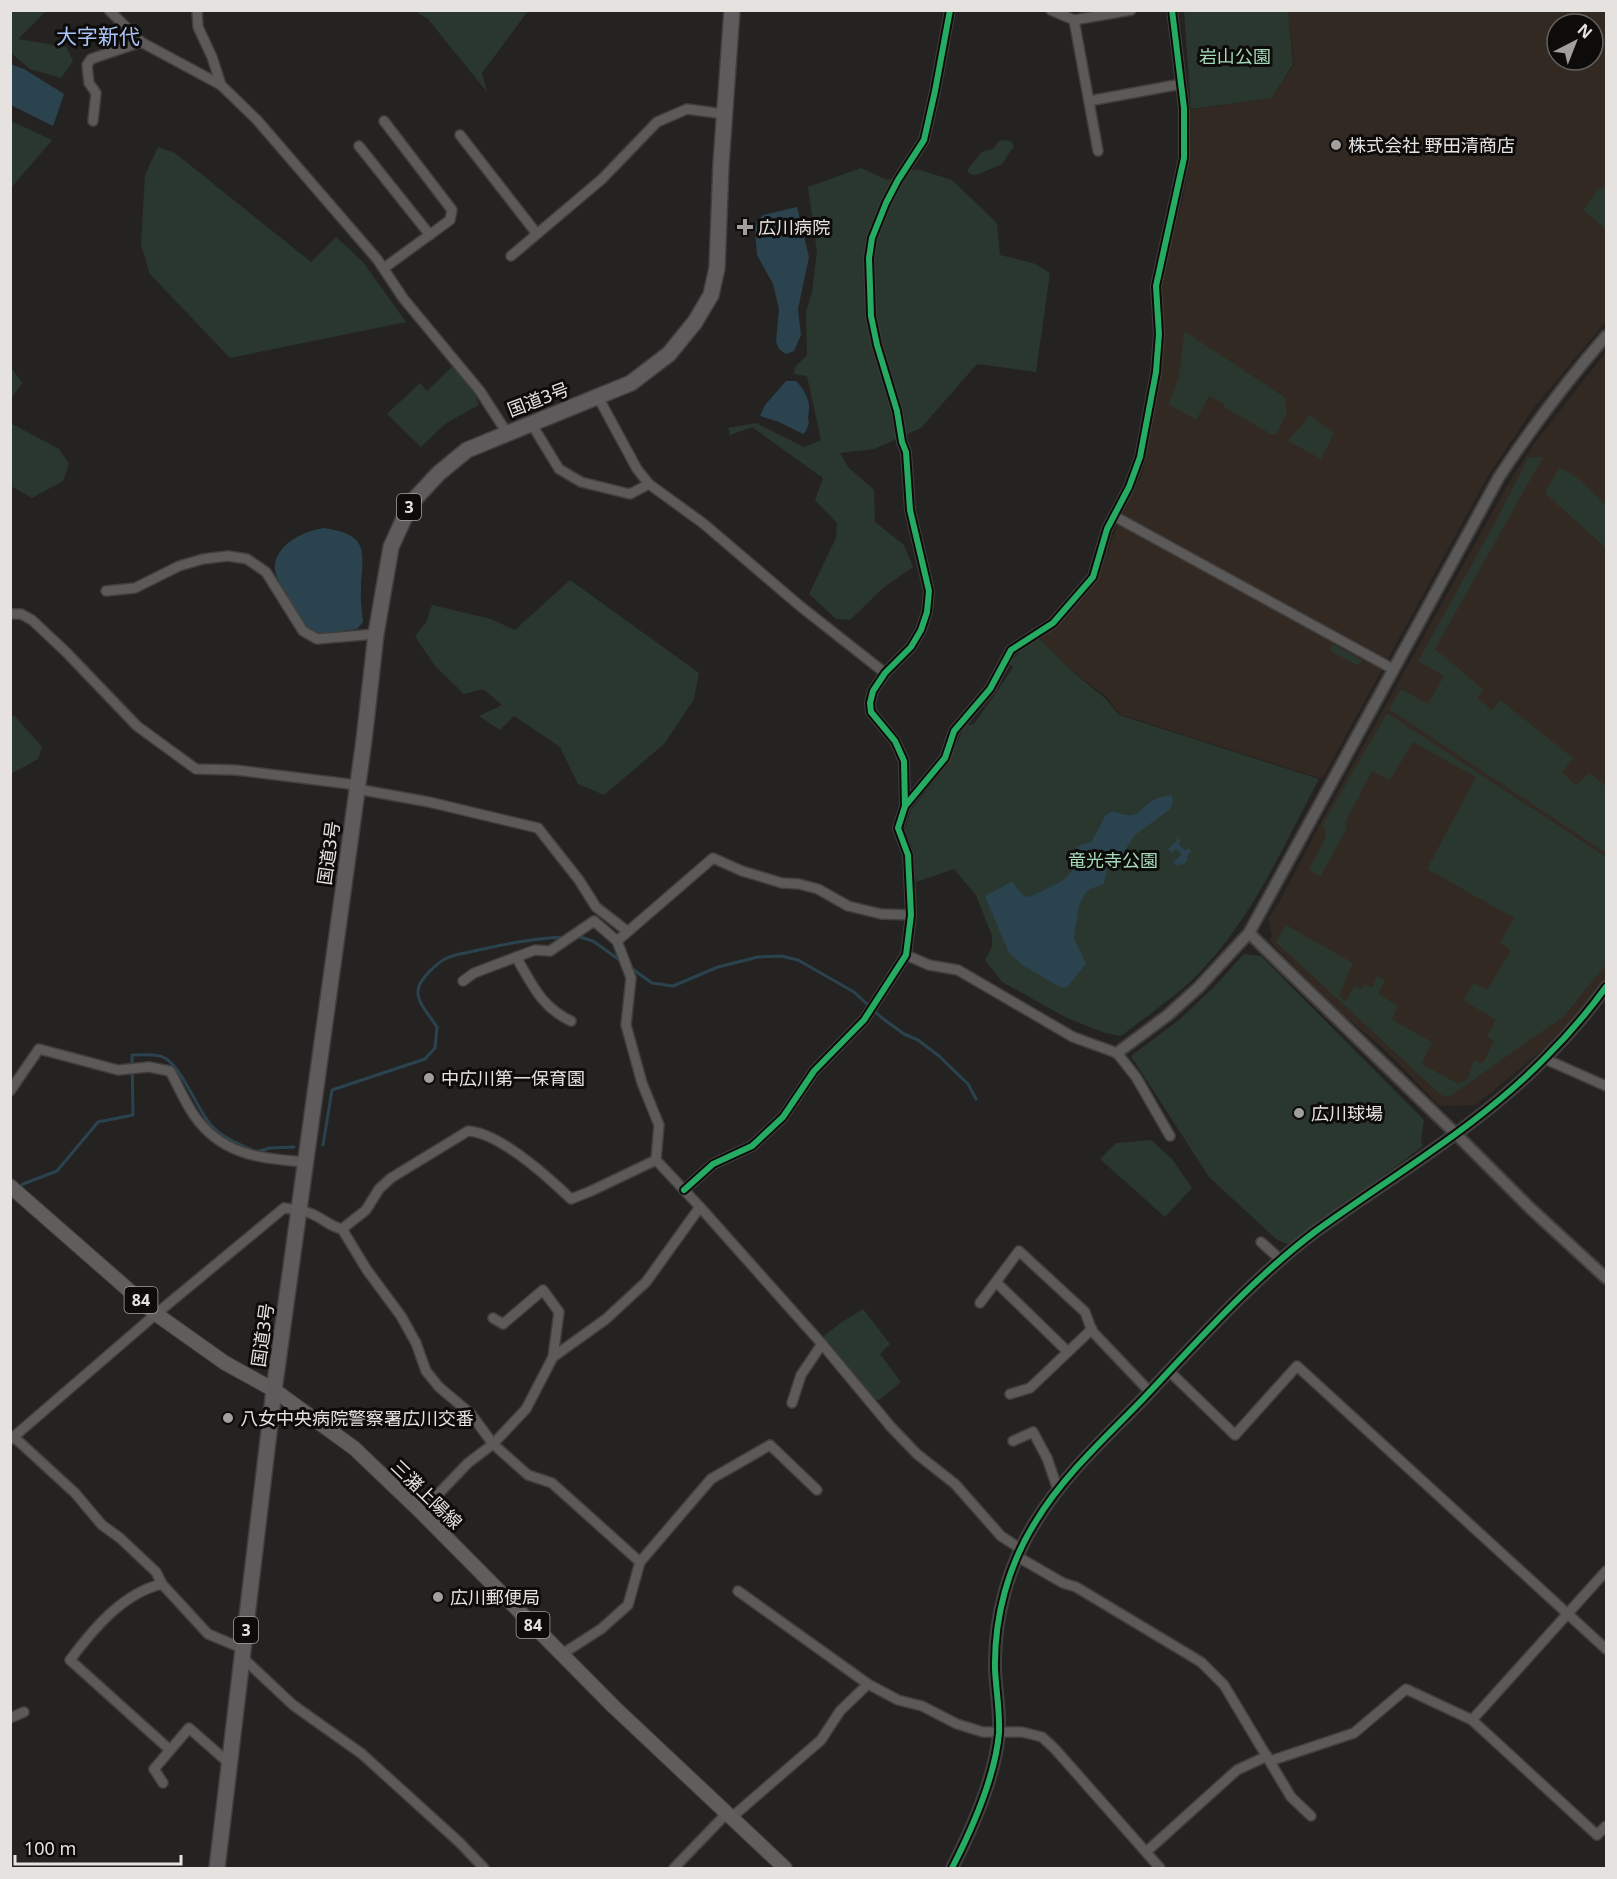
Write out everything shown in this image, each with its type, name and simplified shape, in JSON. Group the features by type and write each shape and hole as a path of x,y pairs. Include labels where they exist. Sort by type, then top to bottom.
{"highway":[{"name":"国道3号","path":"217,1869 274,1390 376,634 391,547 411,503 440,472 467,450 631,383 669,354 695,322 711,295 717,267 724,114 732,10"}],"main road":[{"name":"三潴上陽線","path":"14,1189 156,1314 225,1363 274,1390 354,1448 421,1512 614,1707 785,1869"}],"street":[{"path":"109,10 141,42 221,85 257,120 384,268 403,298 480,391 507,433"},
{"path":"197,10 198,27 212,57 221,85"},
{"path":"684,1190 713,1164 752,1146 783,1117 814,1071 864,1020 906,955 911,915 908,855 898,828 905,806 904,761 896,741 871,712 870,703 873,691 885,673 911,646 921,630 927,612 929,591 910,510 906,452 897,411 881,363 871,316 869,258 873,238 886,203 924,140 950,10"},
{"path":"1051,10 1074,20 1131,10"},
{"path":"905,806 945,758 954,731 990,689 1011,650 1053,623 1093,577 1107,529 1130,487 1140,457 1156,372 1159,334 1156,286 1184,158 1184,108 1172,10"},
{"path":"1074,20 1098,151"},
{"path":"93,121 96,93 89,83 87,65 91,59 141,42"},
{"path":"1089,101 1181,84"},
{"path":"511,256 602,179 657,122 687,109 724,114"},
{"path":"384,121 452,210 450,220 384,268"},
{"path":"460,135 537,234"},
{"path":"359,146 430,235"},
{"path":"1117,1053 1168,1015 1199,987 1249,933 1499,477 1537,420 1606,336"},
{"path":"598,397 637,469 649,484 704,524 800,606 885,673"},
{"path":"531,423 559,469 581,482 630,494 649,484"},
{"path":"1114,516 1393,669"},
{"path":"106,591 135,588 178,566 203,559 228,556 247,559 266,572 303,631 317,639 376,634"},
{"path":"10,614 21,614 32,620 137,726 195,770 236,770 357,787 538,828 579,880 596,907 627,931"},
{"path":"617,941 713,858 742,871 782,883 799,884 818,889 848,906 881,914 911,915"},
{"path":"463,981 474,973 535,950 550,951 594,921 617,941 631,978 626,1025 642,1083 659,1125 656,1160 822,1344 891,1427 917,1454 955,1485 1000,1536 1019,1553 1063,1583 1086,1593 1201,1662 1224,1685 1291,1797 1311,1816"},
{"path":"1249,933 1530,1208 1606,1278"},
{"path":"906,955 929,965 958,970 1073,1037 1117,1053 1136,1077 1170,1136"},
{"path":"516,957 541,1001 571,1022"},
{"path":"952,1869 982,1802 999,1733 995,1668 996,1632 1001,1605 1019,1553 1034,1524 1058,1490 1169,1371 1281,1260 1316,1232 1456,1134 1507,1093 1545,1059 1606,987"},
{"path":"10,1091 39,1049 118,1070 149,1067 170,1071 198,1122 220,1143 267,1159 305,1162"},
{"path":"1545,1059 1606,1086"},
{"path":"342,1229 366,1210 379,1190 391,1179 468,1131 477,1132 511,1150 541,1171 571,1198 656,1160"},
{"path":"553,1358 606,1319 646,1282 700,1207"},
{"path":"484,1869 459,1842 362,1754 293,1705 243,1653 208,1634 162,1584 156,1572 120,1538 102,1525 75,1493 12,1438 284,1208 299,1209 314,1214 330,1226 342,1229 401,1316 416,1342 426,1371 439,1387 471,1414 493,1444 528,1475 552,1483 640,1562"},
{"path":"1261,1242 1281,1260"},
{"path":"980,1303 1019,1251 1085,1312 1092,1329 1150,1392"},
{"path":"997,1283 1067,1350"},
{"path":"421,1512 468,1463 493,1444 525,1409 553,1358 559,1312 543,1290 503,1324 493,1318"},
{"path":"1010,1394 1030,1388 1067,1350 1092,1329"},
{"path":"792,1403 801,1375 822,1344"},
{"path":"1169,1371 1235,1435 1297,1366 1606,1649"},
{"path":"1013,1441 1033,1432 1047,1458 1058,1490"},
{"path":"562,1654 601,1629 628,1605 640,1562 711,1479 770,1444 817,1490"},
{"path":"1472,1720 1606,1571"},
{"path":"162,1584 149,1587 127,1600 89,1634 70,1660 170,1750"},
{"path":"738,1591 868,1684 898,1700 922,1706 957,1724 983,1732 1022,1732 1042,1737 1160,1869"},
{"path":"674,1869 729,1815 821,1740 840,1711 868,1684"},
{"path":"1146,1852 1237,1770 1354,1733 1406,1689 1472,1720 1597,1835 1606,1826"},
{"path":"10,1718 24,1712"},
{"path":"163,1783 154,1769 189,1728 230,1764"}],"shaded area":[{"path":"1288,11 1606,11 1606,321 1532,410 1488,476 1322,779 1119,714 1108,698 1074,672 1040,638 1054,627 1097,579 1124,508 1142,475 1147,454 1149,419 1160,380 1164,350 1162,285 1164,267 1183,198 1189,164 1191,131 1189,110 1272,98 1294,64"},
{"path":"1606,352 1606,979 1548,1045 1476,1105 1440,1106 1387,1052 1330,1003 1269,940 1272,936 1268,918 1279,903 1320,824 1507,486 1534,444"}],"green space":[{"path":"10,11 46,11 18,39 66,47 73,61 61,78 30,69 11,53"},
{"path":"415,11 528,11 482,73 487,92 428,19"},
{"name":"岩山公園","path":"1184,11 1288,11 1293,64 1272,98 1191,109"},
{"path":"10,121 52,140 11,188"},
{"path":"999,141 1011,141 1014,146 1002,164 979,174 972,175 968,172 982,152 993,149"},
{"path":"158,147 175,153 311,262 336,237 363,262 406,322 230,358 150,274 141,245 145,175"},
{"path":"861,168 887,180 916,169 952,180 997,223 1000,255 1033,263 1050,273 1036,372 977,364 921,428 874,449 840,453 848,467 874,490 875,522 904,545 913,567 883,588 850,620 836,619 809,594 836,538 837,523 815,500 823,478 752,427 730,435 728,428 756,423 804,447 821,440 807,376 794,374 795,367 807,355 806,312 812,292 817,252 808,187"},
{"path":"1606,185 1606,229 1583,210 1598,189"},
{"path":"1184,331 1287,399 1285,405 1287,412 1276,435 1224,407 1225,405 1210,396 1212,391 1196,420 1168,404 1178,378"},
{"path":"453,366 474,390 479,405 446,423 421,447 387,414 420,383 427,391"},
{"path":"11,367 22,383 11,399"},
{"path":"1310,415 1334,433 1321,459 1288,441"},
{"path":"10,423 59,449 69,464 63,481 32,498 11,486"},
{"path":"1543,457 1435,649 1484,690 1477,698 1492,711 1500,700 1573,758 1562,772 1576,786 1589,773 1606,786 1606,853 1389,709 1401,689 1428,704 1444,676 1418,661 1496,521 1528,458"},
{"path":"1559,469 1577,478 1606,505 1606,548 1546,494 1546,490"},
{"path":"570,580 699,673 694,699 665,743 604,795 578,784 560,747 514,716 500,730 479,716 502,705 483,689 464,694 435,666 415,636 426,623 432,605 491,619 515,630"},
{"name":"竜光寺公園","path":"1038,637 1074,673 1106,699 1119,715 1319,779 1265,882 1216,955 1187,984 1121,1036 1105,1033 1067,1018 1002,982 985,960 992,947 992,936 976,895 954,869 916,882 912,846 905,830 911,810 947,765 965,725 974,724 1013,668 1009,663 1026,645"},
{"path":"1333,644 1363,661 1355,664 1329,650"},
{"path":"1387,713 1606,857 1606,964 1564,1016 1449,1097 1441,1095 1276,942 1286,925 1353,963 1339,996 1346,1001 1354,986 1361,989 1365,984 1372,988 1377,976 1385,981 1378,994 1398,1006 1392,1020 1432,1042 1422,1064 1458,1084 1467,1080 1474,1060 1483,1063 1494,1041 1487,1036 1496,1020 1463,1000 1474,983 1487,990 1511,950 1500,943 1514,918 1427,869 1476,777 1413,742 1390,780 1372,771 1345,823 1347,828 1320,877 1309,870 1325,839 1323,824"},
{"path":"14,715 42,747 38,759 11,774 11,717"},
{"path":"1244,954 1261,956 1424,1120 1421,1141 1423,1146 1296,1241 1286,1244 1276,1239 1209,1177 1131,1056 1180,1019"},
{"path":"1151,1140 1172,1159 1192,1188 1165,1217 1100,1159 1116,1143"},
{"path":"863,1309 890,1344 880,1354 901,1382 879,1400 874,1399 824,1340 824,1336"}],"water":[{"path":"10,64 24,69 64,94 53,126 11,105"},
{"path":"797,207 809,257 798,309 801,335 794,351 786,354 779,349 776,342 779,309 773,284 757,255 755,229 757,221 763,215"},
{"path":"786,381 796,381 808,401 809,423 803,434 779,422 760,416 765,405"},
{"path":"324,528 349,535 360,547 363,564 361,597 363,622 357,629 317,634 309,629 288,598 275,571 277,556 287,544 301,535"},
{"path":"1170,795 1173,803 1169,810 1135,835 1123,853 1108,862 1104,884 1090,889 1084,895 1079,905 1074,938 1086,964 1068,986 1064,988 1058,986 1024,966 1009,953 985,896 1013,881 1021,893 1027,897 1059,883 1069,875 1075,865 1077,847 1092,841 1105,816 1112,811 1133,815 1158,798"},
{"path":"1176,837 1180,841 1178,844 1186,851 1188,848 1191,851 1183,865 1178,866 1173,862 1182,854 1176,849 1172,853 1168,849 1177,841"}],"waterway":[{"path":"577,936 593,941 621,961"},
{"path":"323,1145 332,1090 425,1059 435,1048 437,1027 418,996 421,982 434,967 447,958 457,955 520,942 565,937"},
{"path":"631,968 652,983 673,986 718,967 758,957 781,956 798,960 854,992 882,1018 939,1056 968,1084 976,1099"},
{"path":"19,1188 23,1184 57,1171 98,1122 133,1115 132,1055 157,1055 168,1060 181,1076 206,1119 227,1138 256,1152 270,1148 294,1147"}],"cycle path":[{"path":"684,1190 713,1164 752,1146 783,1117 814,1071 864,1020 906,955 911,915 908,855 898,828 905,806 904,761 895,741 871,712 870,703 873,691 885,673 911,647 921,630 927,612 929,591 910,510 906,452 871,316 869,258 872,238 886,203 924,140 950,10"},
{"path":"905,806 945,758 954,731 990,689 1011,650 1053,623 1093,577 1107,529 1129,487 1140,457 1156,372 1159,334 1156,286 1184,158 1184,108 1172,10"},
{"path":"952,1868 988,1785 997,1750 999,1725 995,1650 1000,1611 1010,1574 1026,1538 1047,1504 1086,1458 1226,1312 1270,1270 1316,1231 1435,1149 1493,1105 1554,1049 1606,987"}],"place":[{"name":"株式会社 野田清商店","path":"1336,145"},
{"name":"広川病院","path":"745,227"},
{"name":"中広川第一保育園","path":"429,1078"},
{"name":"広川球場","path":"1299,1113"},
{"name":"八女中央病院警察署広川交番","path":"228,1418"},
{"name":"広川郵便局","path":"438,1597"}],"district":[{"name":"大字新代","path":"98,36"}]}
